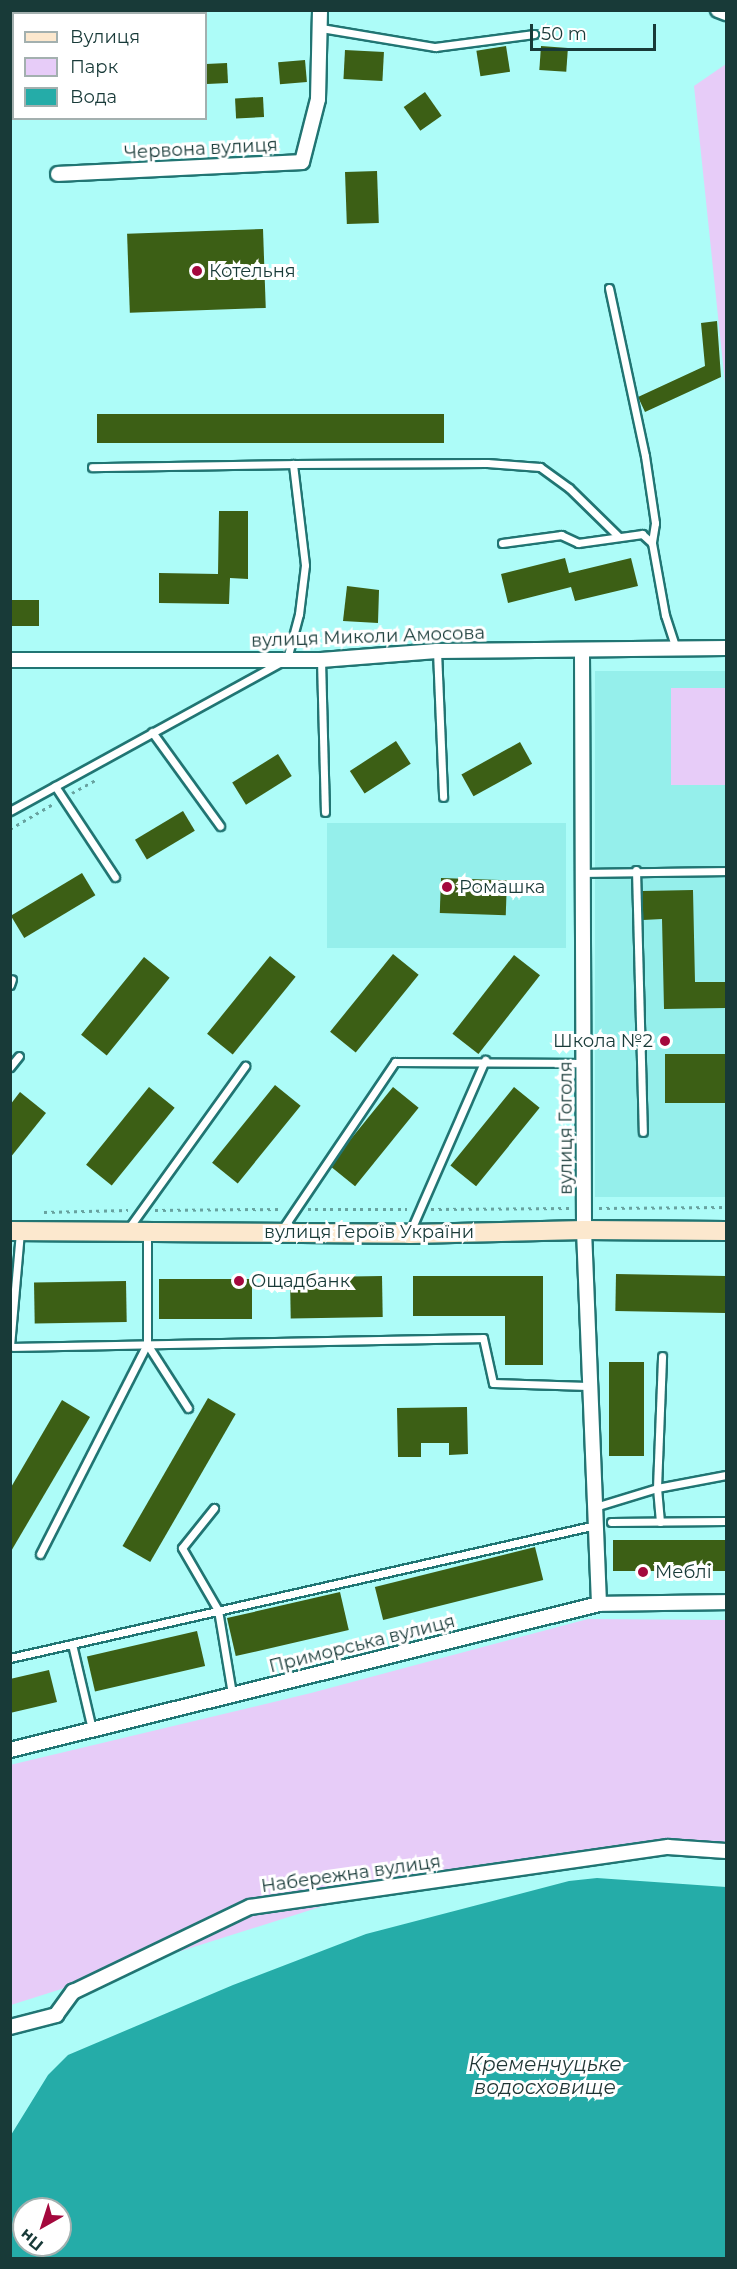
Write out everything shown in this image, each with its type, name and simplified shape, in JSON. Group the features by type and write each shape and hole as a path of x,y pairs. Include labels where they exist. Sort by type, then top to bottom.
{"main road":[{"name":"вулиця Героїв України","path":"15,1231 409,1234 584,1230 726,1231"}],"street":[{"name":"Червона вулиця","path":"58,174 302,162 318,99 320,10"},
{"path":"718,10 726,13"},
{"name":"вулиця Миколи Амосова","path":"10,660 287,658 321,660 437,651 582,652 726,648"},
{"name":"вулиця Гоголя","path":"582,652 584,1230 588,1386 599,1604"},
{"name":"Приморська вулиця","path":"10,1750 599,1604 726,1602"},
{"name":"Набережна вулиця","path":"10,2027 56,2015 73,1992 250,1907 668,1847 726,1851"}],"lane":[{"path":"321,28 435,47 534,34"},
{"path":"609,288 645,456 656,523 652,543 665,615 677,651"},
{"path":"92,467 487,463 540,467 568,488 618,536"},
{"path":"10,811 287,658 299,614 305,566 293,464"},
{"path":"502,543 561,535 578,543 642,534 652,543"},
{"path":"437,651 443,797"},
{"path":"321,660 325,813"},
{"path":"152,732 220,826"},
{"path":"55,786 115,877"},
{"path":"583,873 636,870 726,871"},
{"path":"636,870 643,1132"},
{"path":"10,1067 19,1056"},
{"path":"409,1234 485,1060"},
{"path":"279,1233 395,1062 485,1060 584,1063"},
{"path":"126,1231 245,1066"},
{"path":"15,1231 12,1347 483,1338 492,1383 588,1386"},
{"path":"40,1554 147,1344 147,1231"},
{"path":"147,1344 188,1408"},
{"path":"660,1522 657,1488 662,1356"},
{"path":"594,1507 657,1488 726,1475"},
{"path":"214,1508 182,1548 218,1610 232,1694"},
{"path":"611,1522 726,1521"},
{"path":"10,1658 596,1525"},
{"path":"72,1644 92,1729"}],"path":[{"path":"33,1213 141,1210 726,1207"}],"shaded area":[{"name":"Школа №2","path":"595,671 726,671 726,1197 595,1197"},
{"name":"Ромашка","path":"327,823 566,823 566,948 327,948"}],"green space":[{"path":"726,64 726,393 694,86"},
{"path":"671,688 726,688 726,785 671,785"},
{"path":"588,1619 726,1620 726,1847 665,1839 342,1900 11,2005 10,1765 311,1693"}],"water":[{"name":"Кременчуцьке водосховище","path":"597,1878 726,1887 726,2258 11,2258 11,2135 48,2075 68,2055 233,1985 366,1934 569,1881"}],"building":[{"path":"506,46 510,72 480,76 476,51"},
{"path":"541,46 568,48 566,72 539,70"},
{"path":"345,50 384,52 382,81 343,79"},
{"path":"305,60 307,82 280,84 278,62"},
{"path":"227,63 228,83 207,84 207,64"},
{"path":"425,92 442,116 420,131 404,107"},
{"path":"263,97 264,117 236,118 235,98"},
{"path":"377,171 379,223 347,224 345,172"},
{"name":"Котельня","path":"263,229 266,308 130,313 127,234"},
{"path":"717,321 721,377 645,412 638,397 705,366 701,323"},
{"path":"97,414 444,414 444,443 97,443"},
{"path":"219,511 248,511 248,579 230,578 229,604 159,603 159,573 218,574"},
{"path":"565,558 569,573 631,558 638,586 575,601 571,587 508,603 501,574"},
{"path":"347,586 379,590 378,623 343,621"},
{"path":"10,600 39,600 39,626 10,626"},
{"path":"396,741 411,764 365,794 350,771"},
{"path":"520,742 532,764 474,796 461,774"},
{"path":"278,754 292,776 246,805 232,783"},
{"path":"183,811 195,831 147,860 135,840"},
{"path":"82,873 95,895 24,938 11,916"},
{"path":"441,878 507,880 506,915 440,913"},
{"path":"693,890 695,982 726,982 726,1008 664,1009 662,919 643,920 642,891"},
{"path":"393,954 419,975 356,1052 330,1032"},
{"path":"514,955 540,975 478,1054 452,1034"},
{"path":"270,956 296,977 233,1054 207,1034"},
{"path":"144,957 170,978 107,1055 81,1035"},
{"path":"665,1054 726,1054 726,1103 665,1103"},
{"path":"275,1085 301,1106 238,1183 212,1163"},
{"path":"149,1087 175,1108 112,1185 86,1165"},
{"path":"393,1087 419,1108 355,1186 329,1165"},
{"path":"514,1087 540,1108 476,1186 450,1165"},
{"path":"20,1092 46,1113 10,1158 10,1105"},
{"path":"616,1274 726,1276 725,1313 615,1311"},
{"path":"382,1276 383,1317 291,1319 290,1278"},
{"path":"413,1276 543,1276 543,1365 505,1365 505,1316 413,1316"},
{"path":"159,1279 252,1279 252,1319 159,1319"},
{"path":"126,1281 127,1322 35,1324 34,1283"},
{"path":"609,1362 644,1362 644,1456 609,1456"},
{"path":"208,1398 236,1414 150,1562 122,1546"},
{"path":"62,1400 90,1417 10,1553 10,1489"},
{"path":"467,1407 468,1454 449,1455 449,1443 421,1443 421,1457 398,1457 397,1408"},
{"path":"613,1540 726,1540 726,1571 613,1571"},
{"path":"535,1547 543,1580 383,1620 375,1587"},
{"path":"340,1592 349,1630 236,1656 227,1618"},
{"path":"197,1631 205,1666 95,1691 87,1656"},
{"path":"49,1670 57,1702 10,1713 10,1679"}],"place":[{"name":"Котельня","path":"197,271"},
{"name":"Ромашка","path":"447,887"},
{"name":"Школа №2","path":"665,1041"},
{"name":"Ощадбанк","path":"239,1281"},
{"name":"Меблі","path":"643,1572"}]}
